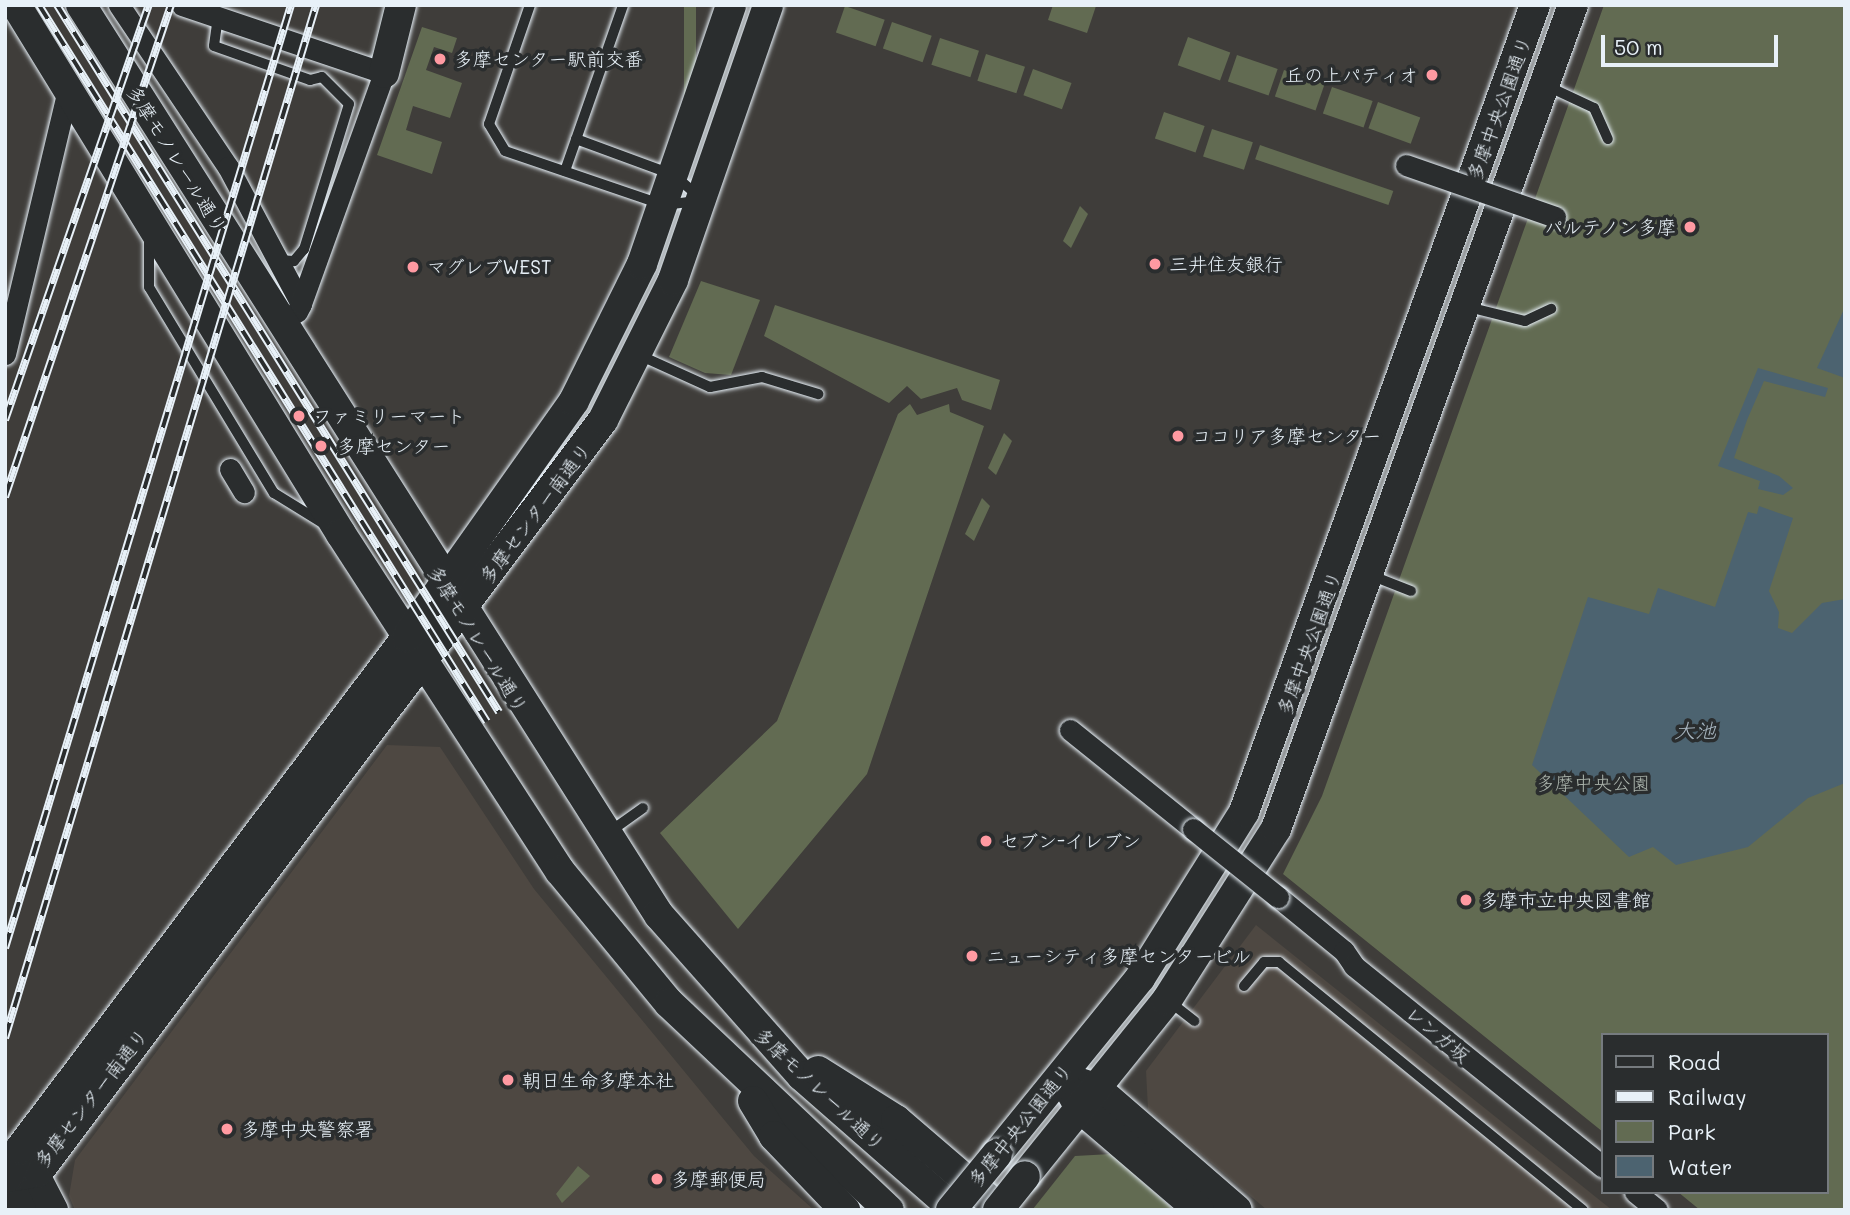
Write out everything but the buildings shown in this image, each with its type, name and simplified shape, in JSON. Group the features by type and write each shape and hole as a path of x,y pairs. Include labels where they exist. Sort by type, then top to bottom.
{"street":[{"path":"16,5 341,534 560,871 626,955 733,1069 889,1210"},
{"name":"多摩モノレール通り","path":"81,5 603,837 659,915 765,1038 953,1210"},
{"path":"120,5 228,167 301,304"},
{"path":"182,5 384,74"},
{"path":"287,335 301,304 384,74 401,5"},
{"name":"多摩センター南通り","path":"415,650 441,581 579,392 664,205 731,5"},
{"name":"多摩センター南通り","path":"15,1161 415,650 461,612 584,448 639,355 703,200 768,5"},
{"name":"多摩中央公園通り","path":"953,1210 1176,928 1264,767 1535,5"},
{"name":"多摩中央公園通り","path":"999,1210 1167,1000 1276,829 1370,576 1573,5"},
{"path":"5,354 68,90"},
{"path":"1406,165 1555,217"},
{"path":"230,469 244,492"},
{"name":"レンガ坂","path":"1070,730 1345,951 1354,967 1602,1166"},
{"path":"765,1038 896,1120 999,1210"},
{"path":"733,1069 774,1136 845,1210"},
{"path":"1061,1076 1237,1210"},
{"path":"1088,1098 1199,1210"},
{"path":"15,1161 21,1210"},
{"path":"15,1161 53,1210"},
{"path":"1637,1194 1657,1210"}],"lane":[{"path":"530,5 489,124 505,151 664,205 703,200"},
{"path":"565,171 622,5"},
{"path":"218,17 214,46 310,80 322,77 349,104 304,249 294,261 278,260"},
{"path":"1544,86 1594,108 1608,139"},
{"path":"576,139 674,174 703,200"},
{"path":"1466,306 1525,321 1551,309"},
{"path":"639,355 710,387 762,377 818,394"},
{"path":"1370,576 1411,591"},
{"path":"603,837 643,808"},
{"path":"1244,986 1264,962 1279,962 1583,1210"},
{"path":"1167,1000 1194,1021"}],"shaded area":[{"path":"387,745 440,747 534,889 754,1156 814,1210 75,1210 69,1196 75,1160"},
{"path":"1256,925 1612,1210 1267,1210 1148,1109 1146,1071"}],"green space":[{"path":"684,5 696,5 696,131 684,131"},
{"path":"1053,5 1096,6 1087,33 1048,20"},
{"name":"多摩中央公園","path":"1604,5 1845,5 1845,1210 1700,1210 1680,1194 1829,1194 1829,1033 1602,1033 1602,1131 1283,874 1322,796"},
{"path":"845,6 885,20 876,46 836,32"},
{"path":"892,22 932,36 923,62 883,48"},
{"path":"422,27 457,38 452,53 434,47 426,70 462,83 450,118 413,106 406,130 442,142 432,174 377,155"},
{"path":"1188,37 1230,52 1220,81 1178,65"},
{"path":"940,38 979,51 970,77 931,65"},
{"path":"986,54 1025,67 1016,93 977,81"},
{"path":"1237,55 1278,69 1269,95 1228,81"},
{"path":"1033,69 1072,83 1062,109 1023,95"},
{"path":"1284,70 1325,84 1316,110 1275,96"},
{"path":"1332,87 1373,101 1364,127 1323,113"},
{"path":"1378,102 1420,117 1411,144 1368,128"},
{"path":"1164,112 1205,126 1196,152 1155,138"},
{"path":"1212,129 1253,142 1244,170 1203,157"},
{"path":"1260,145 1393,191 1388,205 1255,159"},
{"path":"1080,206 1088,214 1071,248 1063,241"},
{"path":"701,281 760,300 731,375 705,373 669,357"},
{"path":"775,305 1000,380 991,410 962,400 957,388 921,399 907,386 889,403 764,336"},
{"path":"910,404 917,415 949,404 950,412 984,426 867,774 738,929 660,833 777,721 898,414"},
{"path":"1004,433 1012,441 996,475 988,468"},
{"path":"982,498 990,506 974,541 965,534"},
{"path":"1111,1154 1174,1210 1033,1209 1075,1156"},
{"path":"578,1166 590,1176 562,1203 556,1194"}],"water":[{"path":"1845,307 1845,378 1817,368"},
{"path":"1758,368 1828,388 1825,397 1764,381 1747,420 1734,458 1779,476 1793,488 1783,495 1758,489 1760,481 1718,466"},
{"name":"大池","path":"1759,506 1793,518 1769,591 1779,612 1778,628 1792,633 1822,603 1845,599 1845,783 1808,798 1748,847 1676,865 1653,847 1629,857 1532,765 1588,597 1649,614 1658,588 1715,607 1748,512 1757,514"}],"railway":[{"path":"39,5 487,722"},
{"path":"57,5 499,712"},
{"path":"5,420 149,5"},
{"path":"5,497 171,5"},
{"path":"5,948 291,5"},
{"path":"5,1038 316,5"}],"place":[{"name":"多摩センター駅前交番","path":"440,59"},
{"name":"丘の上パティオ","path":"1432,75"},
{"name":"パルテノン多摩","path":"1690,227"},
{"name":"三井住友銀行","path":"1155,264"},
{"name":"マグレブWEST","path":"413,267"},
{"name":"ファミリーマート","path":"299,416"},
{"name":"ココリア多摩センター","path":"1178,436"},
{"name":"多摩センター","path":"321,446"},
{"name":"セブン-イレブン","path":"986,841"},
{"name":"多摩市立中央図書館","path":"1466,900"},
{"name":"ニューシティ多摩センタービル","path":"972,956"},
{"name":"朝日生命多摩本社","path":"508,1080"},
{"name":"多摩中央警察署","path":"227,1129"},
{"name":"多摩郵便局","path":"657,1179"}]}
